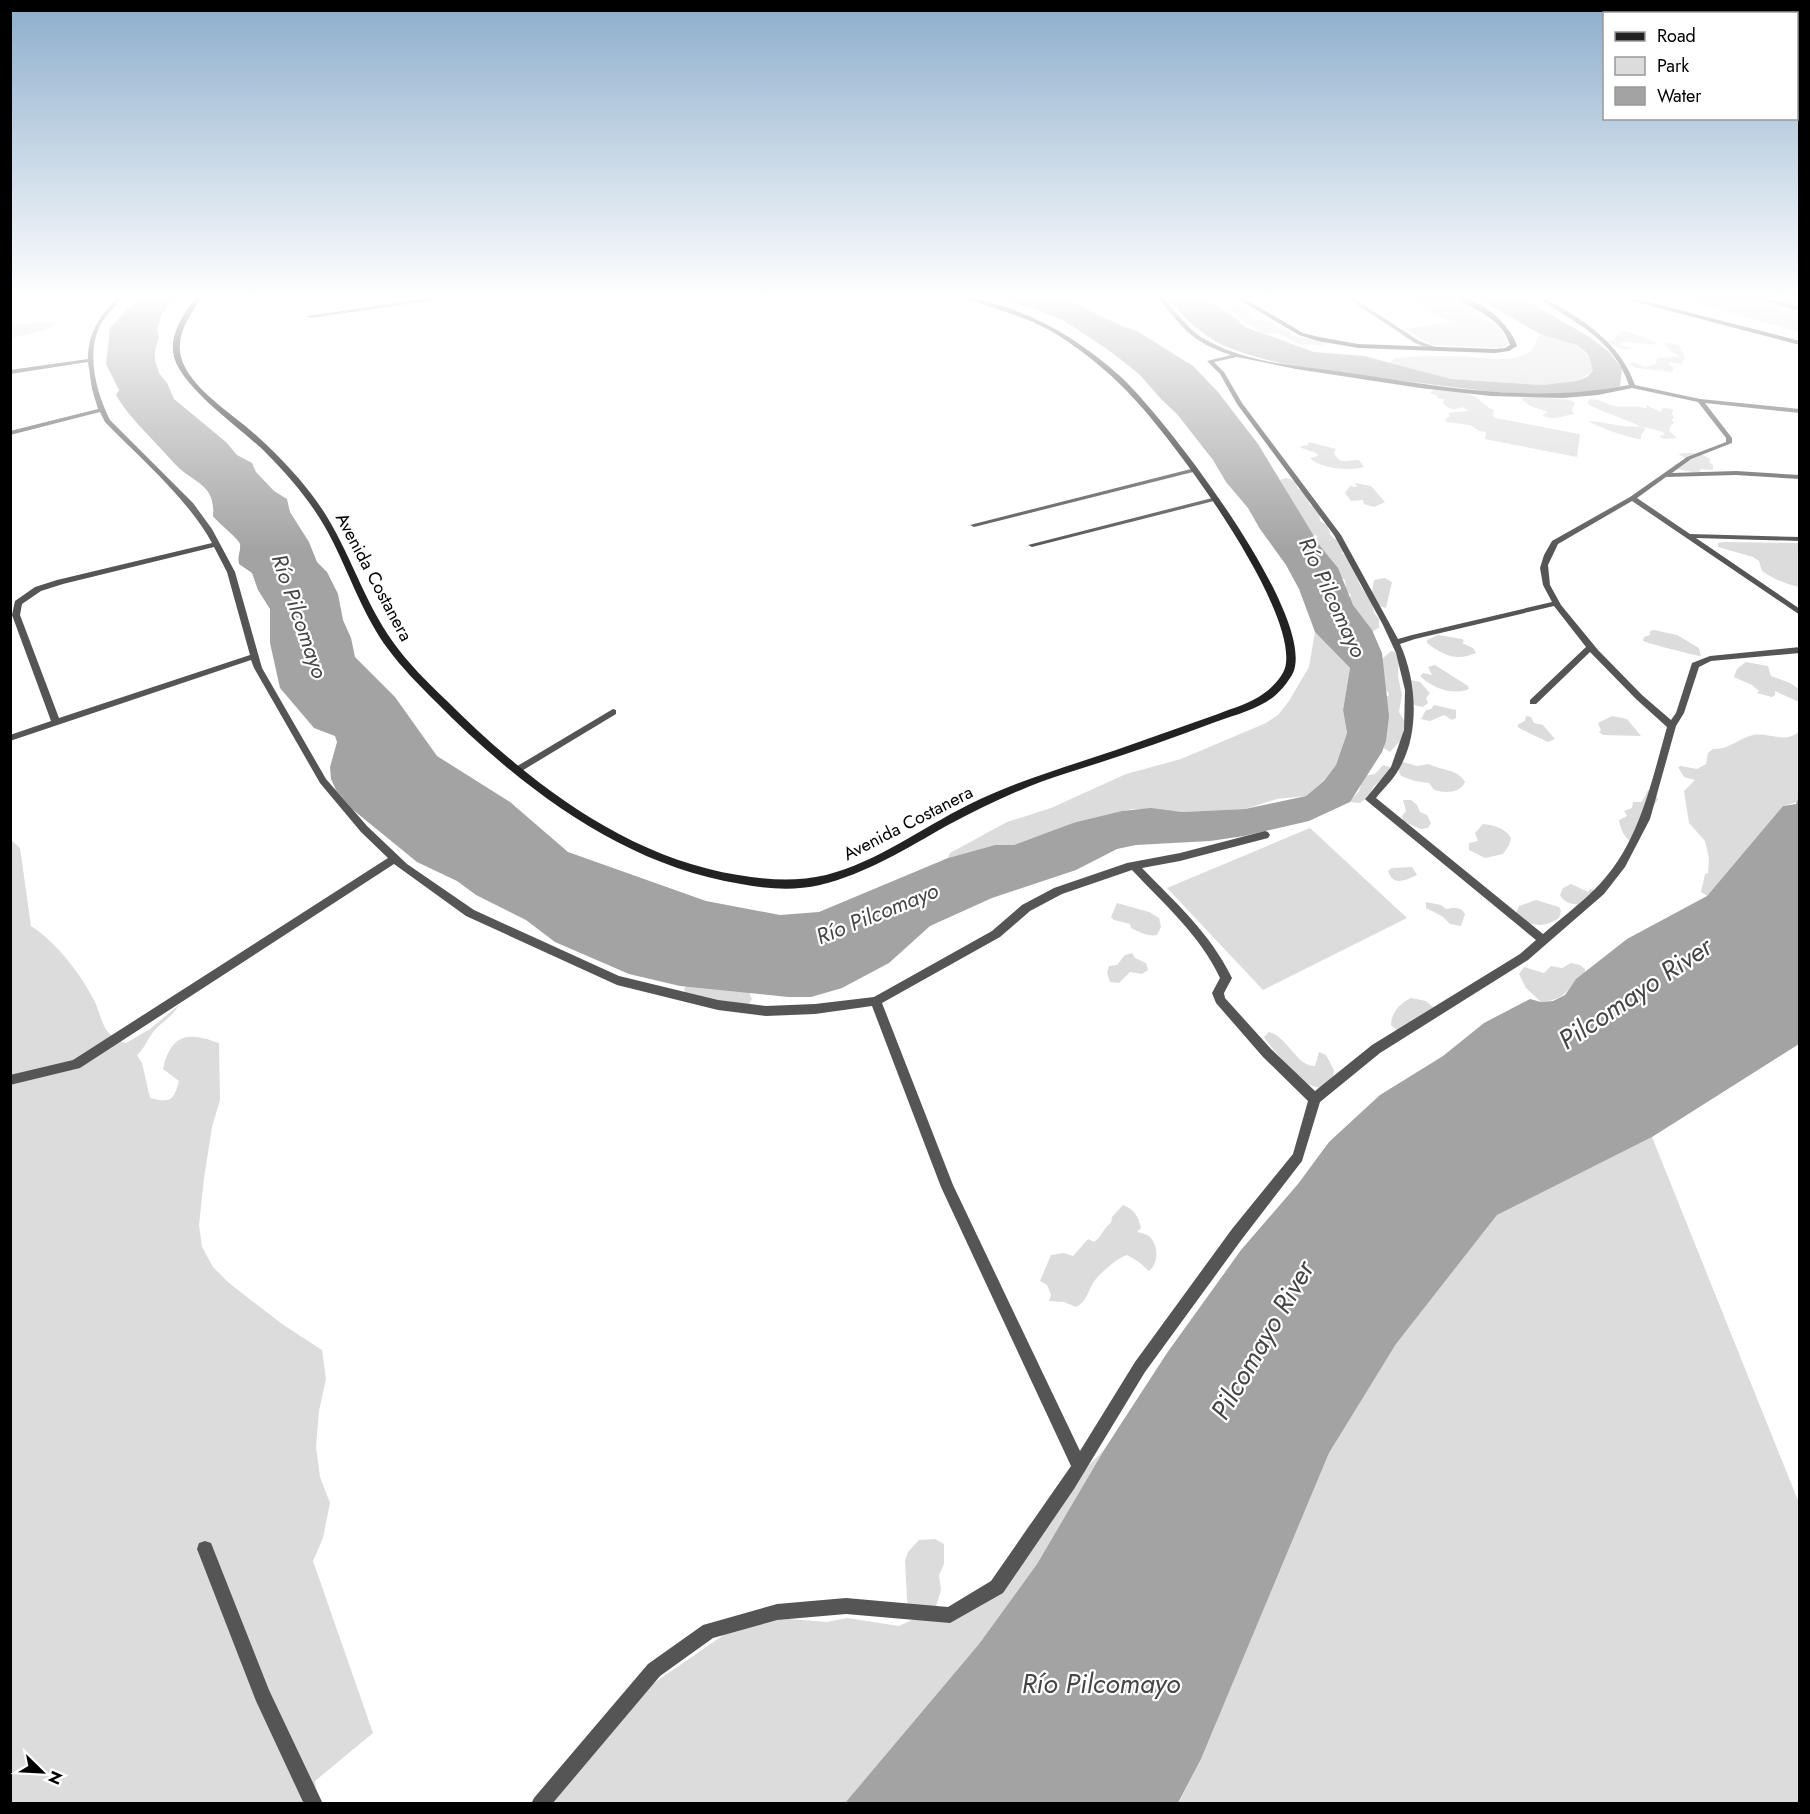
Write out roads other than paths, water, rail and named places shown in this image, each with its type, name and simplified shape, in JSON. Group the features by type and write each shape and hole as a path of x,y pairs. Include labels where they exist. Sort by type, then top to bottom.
{"street":[{"path":"95,382 101,410 107,421 190,505 208,529 231,572 258,668 323,781 364,829 394,859 470,913 617,980 718,1005 766,1011 815,1009 876,1001 996,934 1026,908 1058,891 1134,866 1265,835"},
{"name":"Avenida Costanera","path":"193,382 252,434 309,496 330,528 381,632 401,659 451,713 549,795 607,831 664,858 709,873 767,884 799,884 837,877 875,861 994,797 1036,779 1227,714 1264,699 1281,685 1291,664 1289,640 1278,610 1246,547 1195,470 1146,408 1122,382"},
{"path":"1226,382 1239,403 1337,535 1396,643 1409,690 1409,730 1395,768 1370,799 1544,941"},
{"path":"1397,382 1507,394 1591,396 1632,386 1700,401 1800,411"},
{"path":"1631,382 1632,386"},
{"path":"1672,726 1572,626 1556,603 1543,570 1548,554 1555,543 1632,498 1689,458 1729,443 1729,438 1700,401"},
{"path":"10,433 101,410"},
{"path":"974,525 1195,470"},
{"path":"1666,475 1736,474 1800,477"},
{"path":"1632,498 1691,536 1800,613"},
{"path":"1032,545 1216,499"},
{"path":"1691,536 1800,539"},
{"path":"56,723 16,615 18,603 38,589 60,582 216,544"},
{"path":"1396,643 1412,637 1556,603"},
{"path":"1533,702 1591,646"},
{"path":"540,1803 654,1670 709,1630 777,1611 846,1606 950,1616 997,1587 1080,1467 1140,1367 1237,1234 1298,1157 1315,1099 1376,1049 1524,957 1600,891 1621,864 1645,819 1672,726 1680,713 1695,665 1710,659 1800,650"},
{"path":"10,738 254,656"},
{"path":"517,770 613,712"},
{"path":"11,1080 76,1064 394,859"},
{"path":"1134,866 1194,928 1221,964 1226,978 1218,993 1220,1000 1267,1053 1315,1099"},
{"path":"876,1001 947,1187 1080,1467"},
{"path":"205,1549 262,1695 314,1803"}],"water":[{"path":"115,382 166,382 174,399 226,442 237,455 252,463 256,472 274,491 287,499 290,512 309,542 317,562 327,572 338,594 343,620 351,638 355,657 395,697 437,756 510,802 568,852 706,901 780,915 819,912 948,858 995,845 1014,845 1076,822 1122,811 1151,808 1182,812 1245,809 1306,796 1324,781 1336,765 1347,733 1343,710 1350,668 1315,632 1299,589 1248,508 1226,482 1213,460 1177,414 1146,382 1208,382 1258,444 1320,546 1338,568 1353,605 1372,630 1382,653 1389,716 1386,741 1382,752 1350,802 1309,821 1244,836 1210,841 1136,845 1117,849 1076,870 992,898 930,926 889,963 842,988 811,997 788,997 680,986 629,974 555,942 526,920 476,895 457,881 417,862 352,809 336,790 331,779 330,767 337,742 335,736 314,728 280,688 270,643 270,609 258,590 252,573 239,564 239,542 213,516 213,505 207,490 174,463 121,404 116,395 119,390"},
{"path":"1408,382 1491,382 1542,385 1571,382 1621,382 1620,386 1596,392 1571,394 1517,394"},
{"name":"Río Pilcomayo","path":"1799,797 1799,1044 1652,1137 1497,1215 1396,1344 1329,1453 1201,1759 1178,1803 845,1803 979,1644 1037,1564 1104,1450 1167,1353 1241,1250 1298,1184 1329,1142 1380,1095 1443,1056 1484,1023 1530,999 1541,1002 1553,1001 1565,995 1576,979 1627,939 1707,896 1783,806 1796,804"}],"water label":[{"name":"Pilcomayo River","path":"1635,993"},
{"name":"Pilcomayo River","path":"1262,1340"}]}
